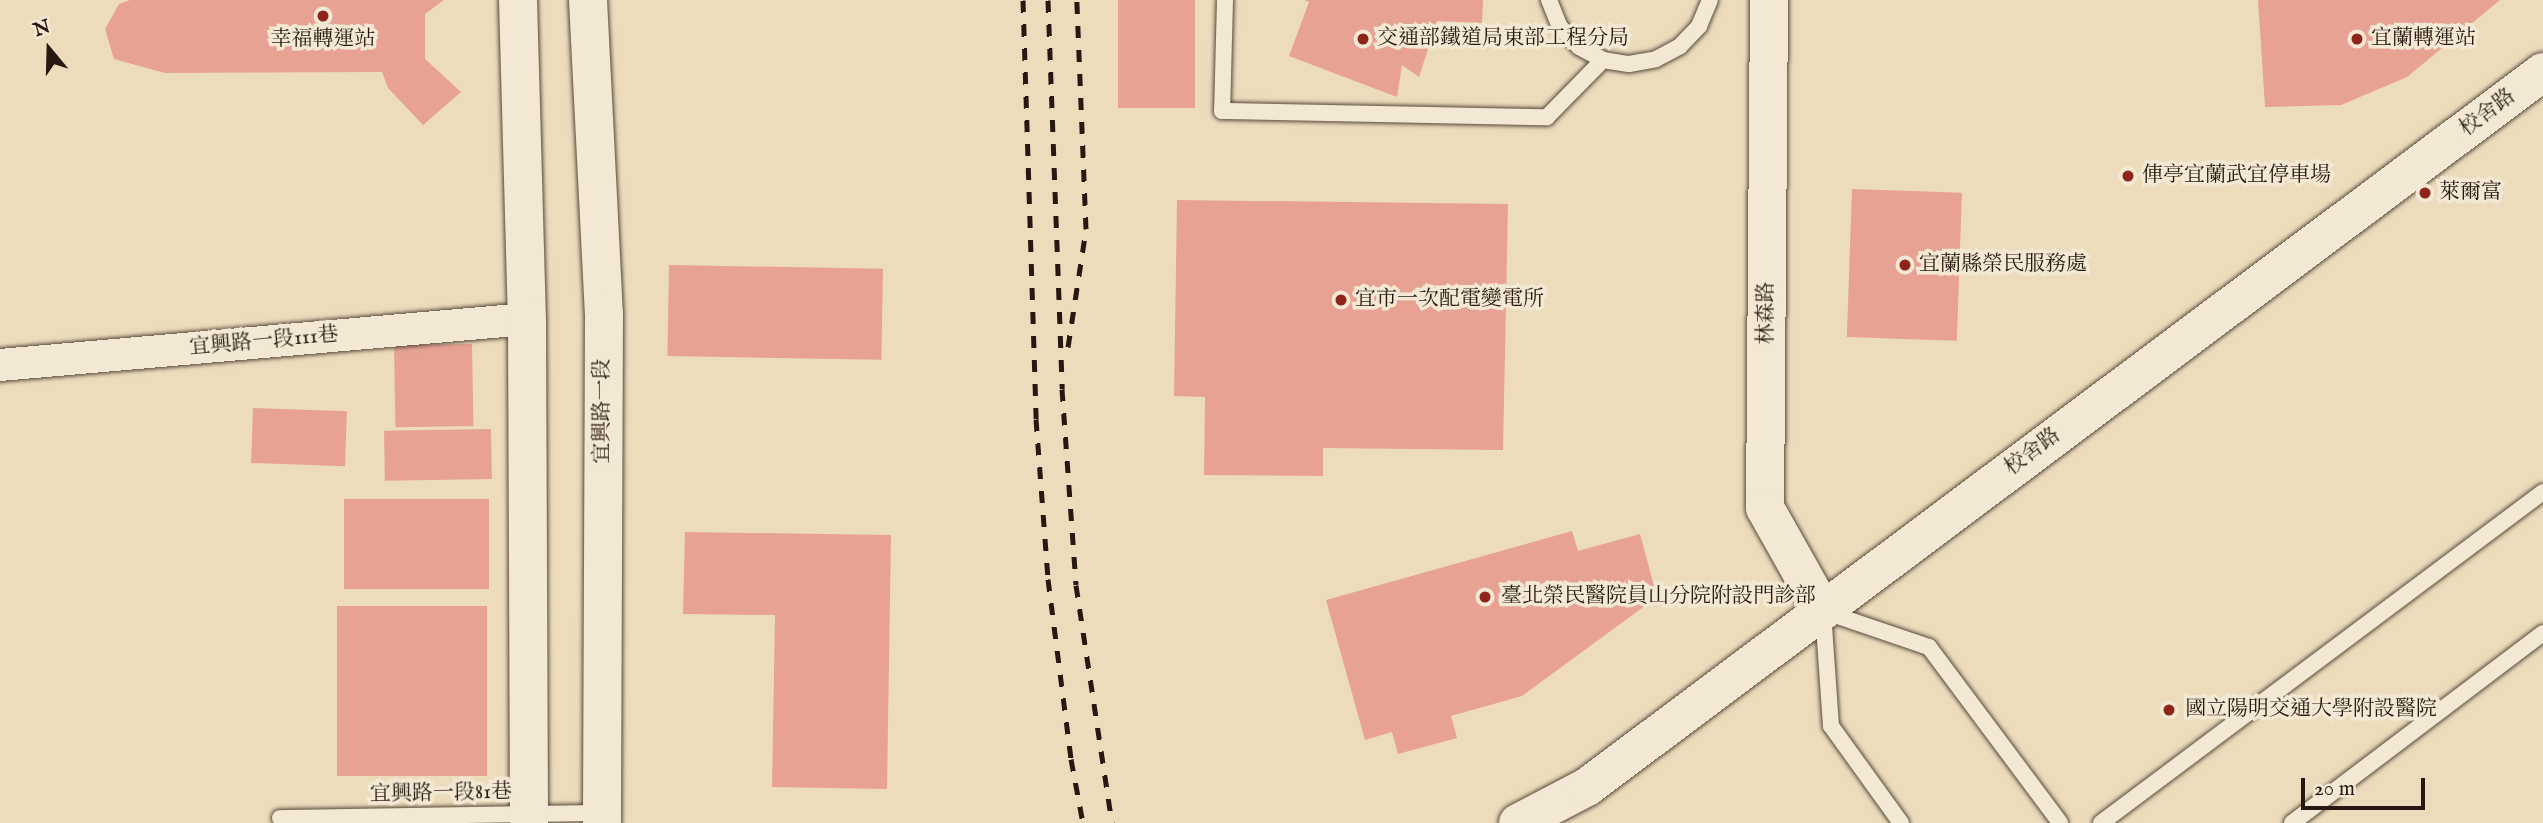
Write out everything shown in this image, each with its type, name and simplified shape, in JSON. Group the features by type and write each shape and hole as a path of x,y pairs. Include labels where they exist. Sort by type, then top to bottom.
{"street":[{"path":"518,0 527,319 529,818"},
{"name":"宜興路一段","path":"589,0 604,314 602,818"},
{"name":"林森路","path":"1769,0 1765,508 1823,611"},
{"name":"校舍路","path":"1518,823 1587,787 2543,72"},
{"name":"宜興路一段111巷","path":"0,365 527,319"}],"lane":[{"path":"1225,0 1222,111 1547,117 1603,60"},
{"path":"1549,0 1560,27 1579,47 1603,60 1629,64 1657,59 1680,46 1699,26 1710,0"},
{"path":"2101,823 2543,492"},
{"path":"1901,823 1831,726 1823,611 1929,647 2060,823"},
{"path":"2292,823 2543,634"},
{"name":"宜興路一段81巷","path":"280,817 602,818"}],"building":[{"path":"130,0 444,0 425,14 425,59 461,92 423,125 388,88 382,72 165,73 114,59 105,29 119,4"},
{"path":"1118,0 1195,0 1195,108 1118,108"},
{"name":"交通部鐵道局東部工程分局","path":"1304,0 1483,0 1482,23 1437,21 1419,77 1402,65 1397,97 1289,56 1309,2"},
{"name":"宜蘭轉運站","path":"2258,0 2500,0 2407,77 2341,105 2265,107"},
{"name":"宜蘭縣榮民服務處","path":"1852,189 1962,193 1957,341 1847,337"},
{"name":"宜市一次配電變電所","path":"1177,200 1508,204 1503,450 1323,448 1323,476 1204,475 1205,397 1174,396"},
{"path":"669,265 883,269 881,360 667,356"},
{"path":"472,344 473,426 395,427 394,345"},
{"path":"253,408 347,411 345,466 251,463"},
{"path":"491,429 492,479 385,481 384,431"},
{"path":"344,499 489,499 489,589 344,589"},
{"path":"1572,531 1578,551 1640,534 1657,597 1522,696 1451,716 1457,738 1398,754 1392,732 1365,740 1326,600"},
{"path":"685,532 891,535 887,789 772,787 775,615 683,614"},
{"path":"337,606 487,606 487,776 337,776"}],"railway":[{"path":"1023,0 1036,419 1048,579 1071,759 1083,823"},
{"path":"1048,0 1062,389 1076,585 1112,823"},
{"path":"1068,347 1086,229 1077,0"}],"place":[{"name":"幸福轉運站","path":"323,16"},
{"name":"交通部鐵道局東部工程分局","path":"1363,39"},
{"name":"宜蘭轉運站","path":"2357,39"},
{"name":"俥亭宜蘭武宜停車場","path":"2128,176"},
{"name":"萊爾富","path":"2425,193"},
{"name":"宜蘭縣榮民服務處","path":"1905,265"},
{"name":"宜市一次配電變電所","path":"1341,300"},
{"name":"臺北榮民醫院員山分院附設門診部","path":"1485,597"},
{"name":"國立陽明交通大學附設醫院","path":"2169,710"}]}
